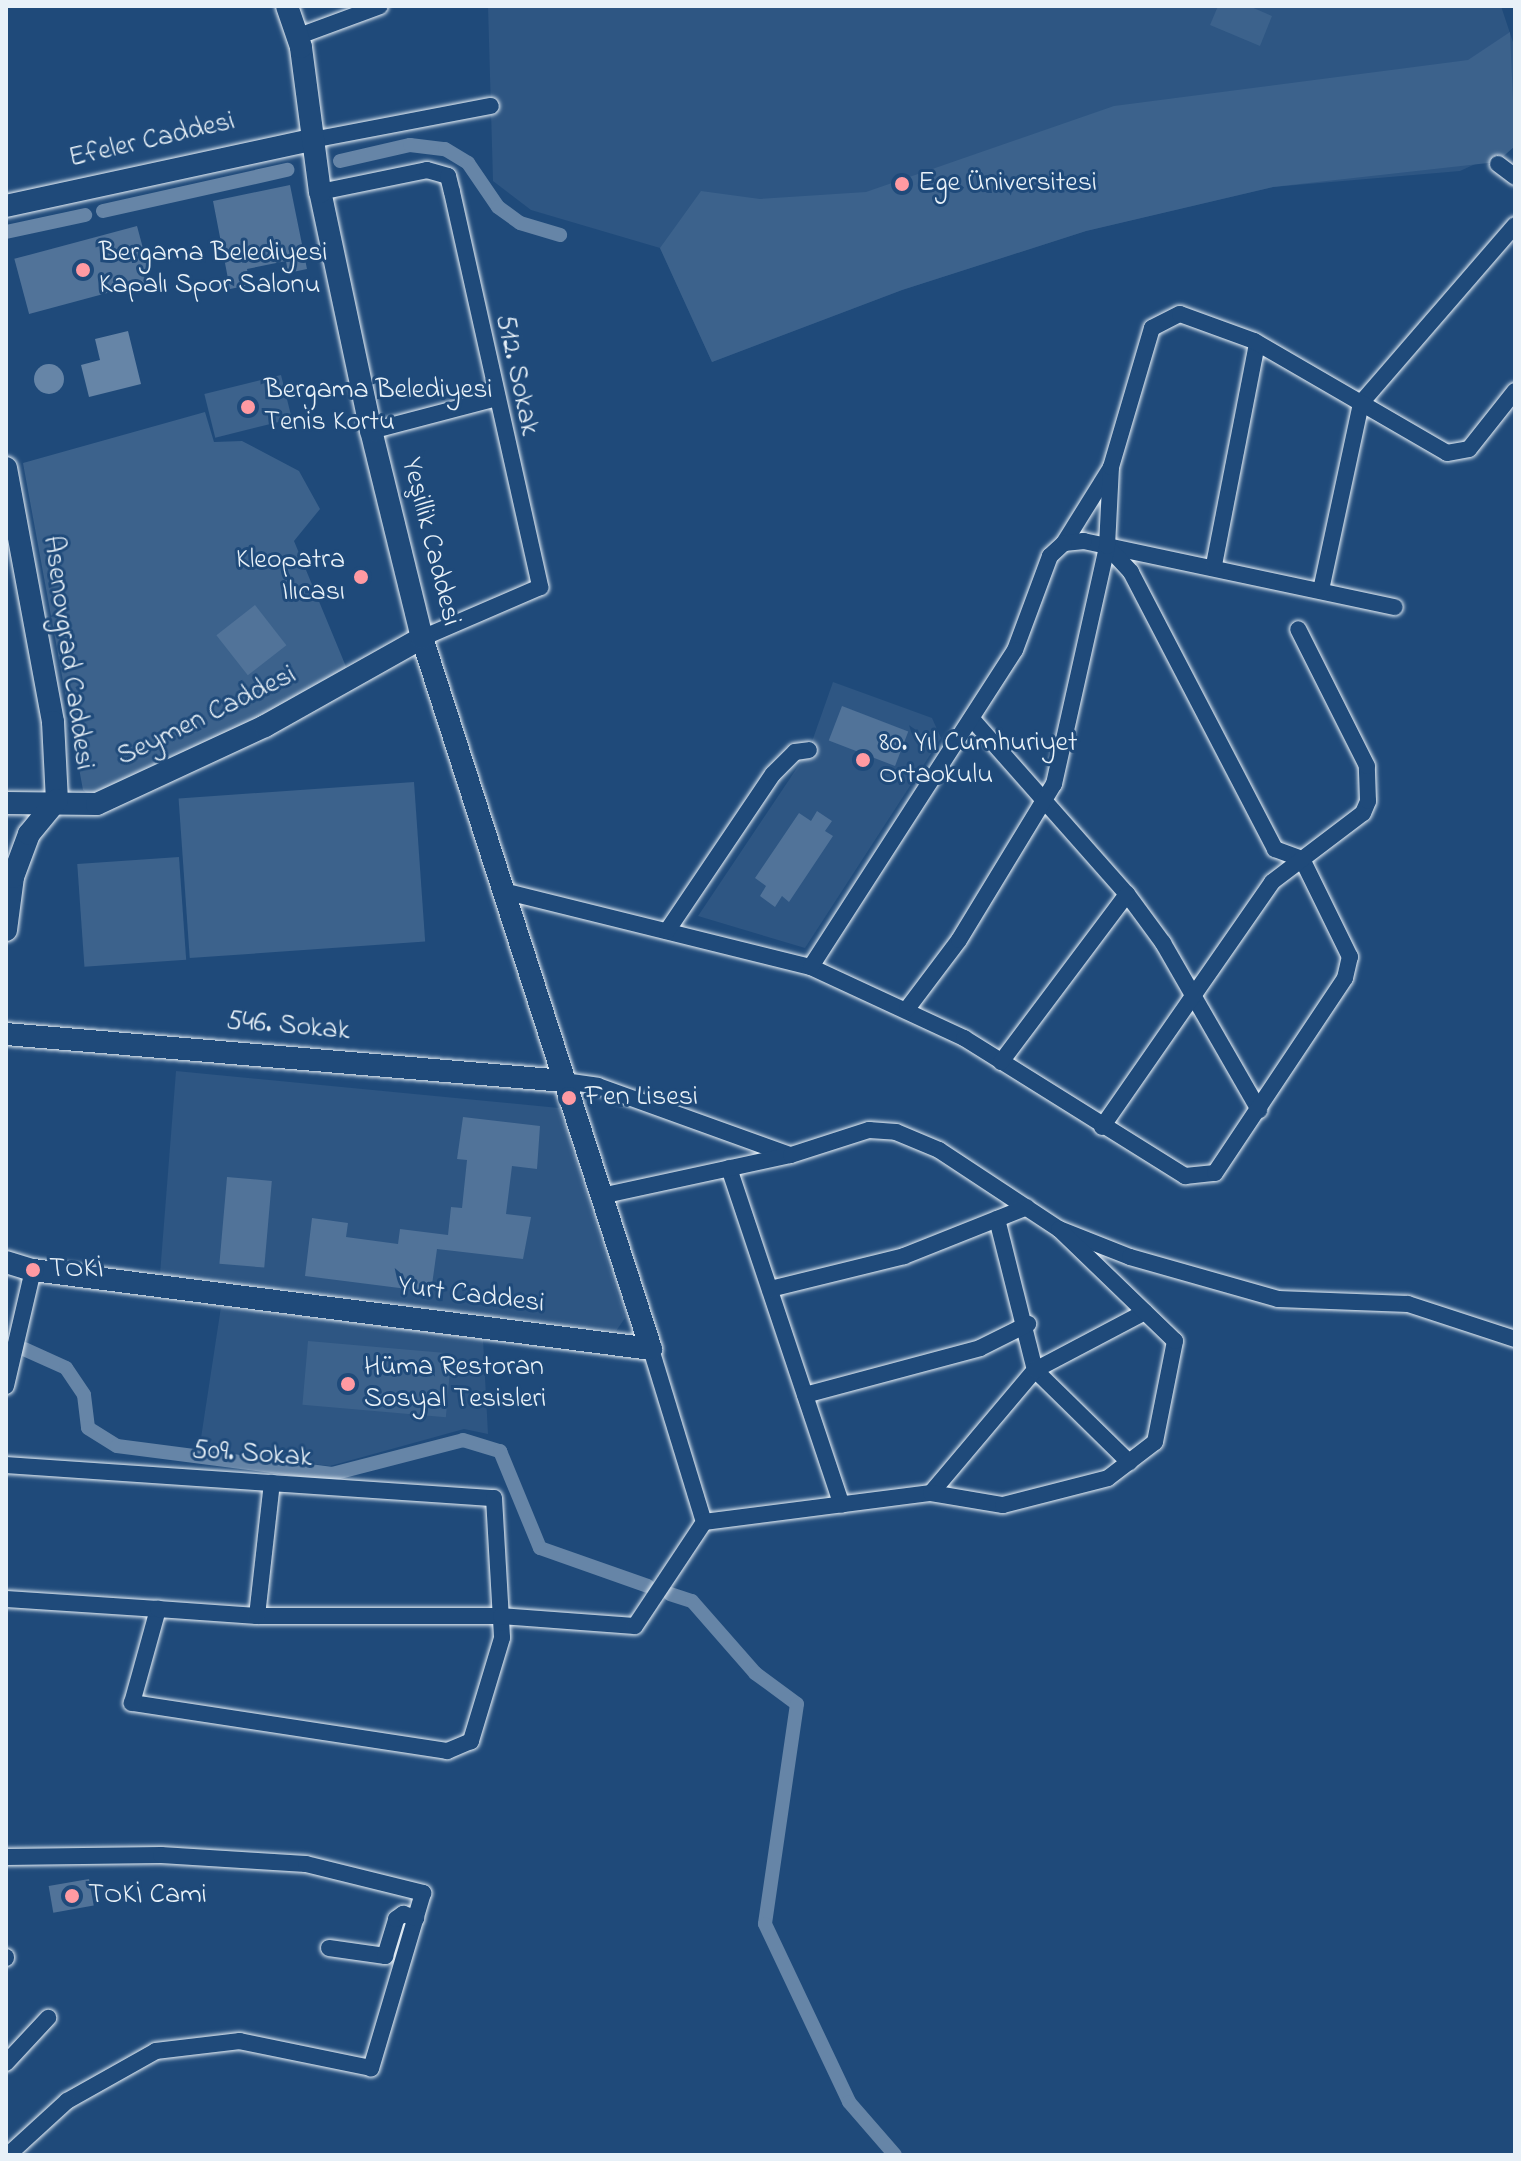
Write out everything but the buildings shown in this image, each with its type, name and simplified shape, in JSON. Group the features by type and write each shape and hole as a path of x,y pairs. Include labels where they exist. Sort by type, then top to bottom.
{"main road":[{"name":"Yeşillik Caddesi","path":"287,6 299,36 320,192 371,431 422,638 564,1081"},
{"name":"Efeler Caddesi","path":"6,206 312,140"},
{"name":"Asenovgrad Caddesi","path":"6,468 53,722 57,800"},
{"name":"Seymen Caddesi","path":"6,803 57,800 97,804 265,726 422,638"},
{"path":"6,930 13,877 29,834 57,800"},
{"name":"546. Sokak","path":"6,1034 564,1081"},
{"path":"564,1081 651,1349"},
{"name":"Yurt Caddesi","path":"6,1262 33,1270 651,1349"}],"street":[{"path":"299,36 380,6"},
{"path":"312,140 491,106"},
{"path":"1498,164 1515,177"},
{"name":"512. Sokak","path":"320,192 427,170 448,176 493,399 540,587 422,638"},
{"path":"1321,590 1361,403 1515,225"},
{"path":"907,1009 959,940 1054,784 1107,546 1111,467 1141,351 1164,318 1180,314 1257,343 1447,453 1459,452 1515,391"},
{"path":"1214,565 1257,343"},
{"path":"371,431 493,399"},
{"path":"811,967 1015,650 1050,556 1064,543 1111,467"},
{"path":"1064,543 1107,546 1214,565 1395,607"},
{"path":"503,891 811,967 907,1009 1001,1062 1185,1176 1215,1173 1345,978 1350,957 1302,859 1275,849 1131,572 1107,546"},
{"path":"1102,1127 1193,1002 1272,882 1363,813 1371,785 1298,629"},
{"path":"972,719 1045,797 1095,864 1127,894 1163,943 1193,1002 1259,1110"},
{"path":"667,931 773,774 795,752 809,750"},
{"path":"1001,1062 1127,894"},
{"path":"564,1081 598,1086 791,1155"},
{"path":"6,1599 257,1616 501,1616 635,1626 704,1522 931,1493 1003,1505 1108,1478 1155,1442 1175,1341 1059,1229 939,1150 896,1132 869,1130 791,1155 601,1196"},
{"path":"729,1168 842,1505"},
{"path":"770,1289 904,1256 1027,1207"},
{"path":"997,1219 1028,1324 1035,1370 1129,1462"},
{"path":"1059,1229 1130,1257 1278,1299 1408,1304 1515,1339"},
{"path":"6,1386 33,1270"},
{"path":"931,1493 1035,1370 1145,1312"},
{"path":"805,1395 980,1348 1028,1324"},
{"path":"651,1349 704,1522"},
{"name":"509. Sokak","path":"6,1465 494,1498 501,1616"},
{"path":"257,1616 272,1483"},
{"path":"158,1609 132,1703 447,1751 471,1741 497,1662 501,1616"},
{"path":"6,1857 161,1855 306,1864 423,1893 371,2068 240,2041 156,2051 67,2101 8,2155"},
{"path":"329,1948 385,1956 396,1919 403,1914 416,1918"},
{"path":"6,2063 48,2018"}],"shaded area":[{"name":"Ege Üniversitesi","path":"488,6 1501,6 1515,48 1515,146 1460,171 1273,187 1086,231 902,290 712,362 660,248 531,210 493,181"},
{"path":"1218,6 1249,6 1272,16 1260,46 1210,25"},
{"path":"1510,32 1515,146 1497,162 1273,187 1086,231 902,290 712,362 660,248 701,191 760,199 866,192 1114,106 1468,60"},
{"path":"128,331 141,384 89,397 81,365 100,360 95,339"},
{"path":"49,364 60,368 64,379 60,390 49,394 38,390 34,379 38,368"},
{"name":"Bergama Belediyesi Tenis Kortu","path":"281,375 292,419 215,438 204,394"},
{"path":"205,412 214,442 242,441 299,471 320,509 294,541 347,669 257,719 91,796 83,790 23,463"},
{"path":"833,682 932,718 941,738 805,948 698,916 809,750"},
{"path":"414,782 425,942 190,958 179,798"},
{"path":"179,857 186,960 84,967 77,864"},
{"path":"176,1071 559,1108 625,1318 616,1331 160,1274"},
{"name":"Hüma Restoran Sosyal Tesisleri","path":"221,1307 483,1339 488,1434 464,1429 330,1466 199,1451"},
{"path":"308,1341 451,1354 446,1417 302,1405"}],"waterway":[{"path":"340,161 410,145 445,149 468,163 498,207 520,223 560,235"},
{"path":"103,211 287,170"},
{"path":"6,232 85,215"},
{"path":"24,1349 66,1368 84,1395 88,1428 117,1446 332,1474 463,1440 500,1451 540,1548 648,1586"},
{"path":"670,1594 692,1601 755,1673 797,1704 765,1924 849,2102 895,2155"}],"place":[{"name":"Ege Üniversitesi","path":"902,184"},
{"name":"Bergama Belediyesi Kapalı Spor Salonu","path":"83,270"},
{"name":"Bergama Belediyesi Tenis Kortu","path":"248,407"},
{"name":"Kleopatra Ilıcası","path":"361,577"},
{"name":"80. Yıl Cumhuriyet Ortaokulu","path":"863,760"},
{"name":"Fen Lisesi","path":"569,1098"},
{"name":"TOKİ","path":"33,1270"},
{"name":"Hüma Restoran Sosyal Tesisleri","path":"348,1384"},
{"name":"TOKİ Cami","path":"72,1896"}]}
